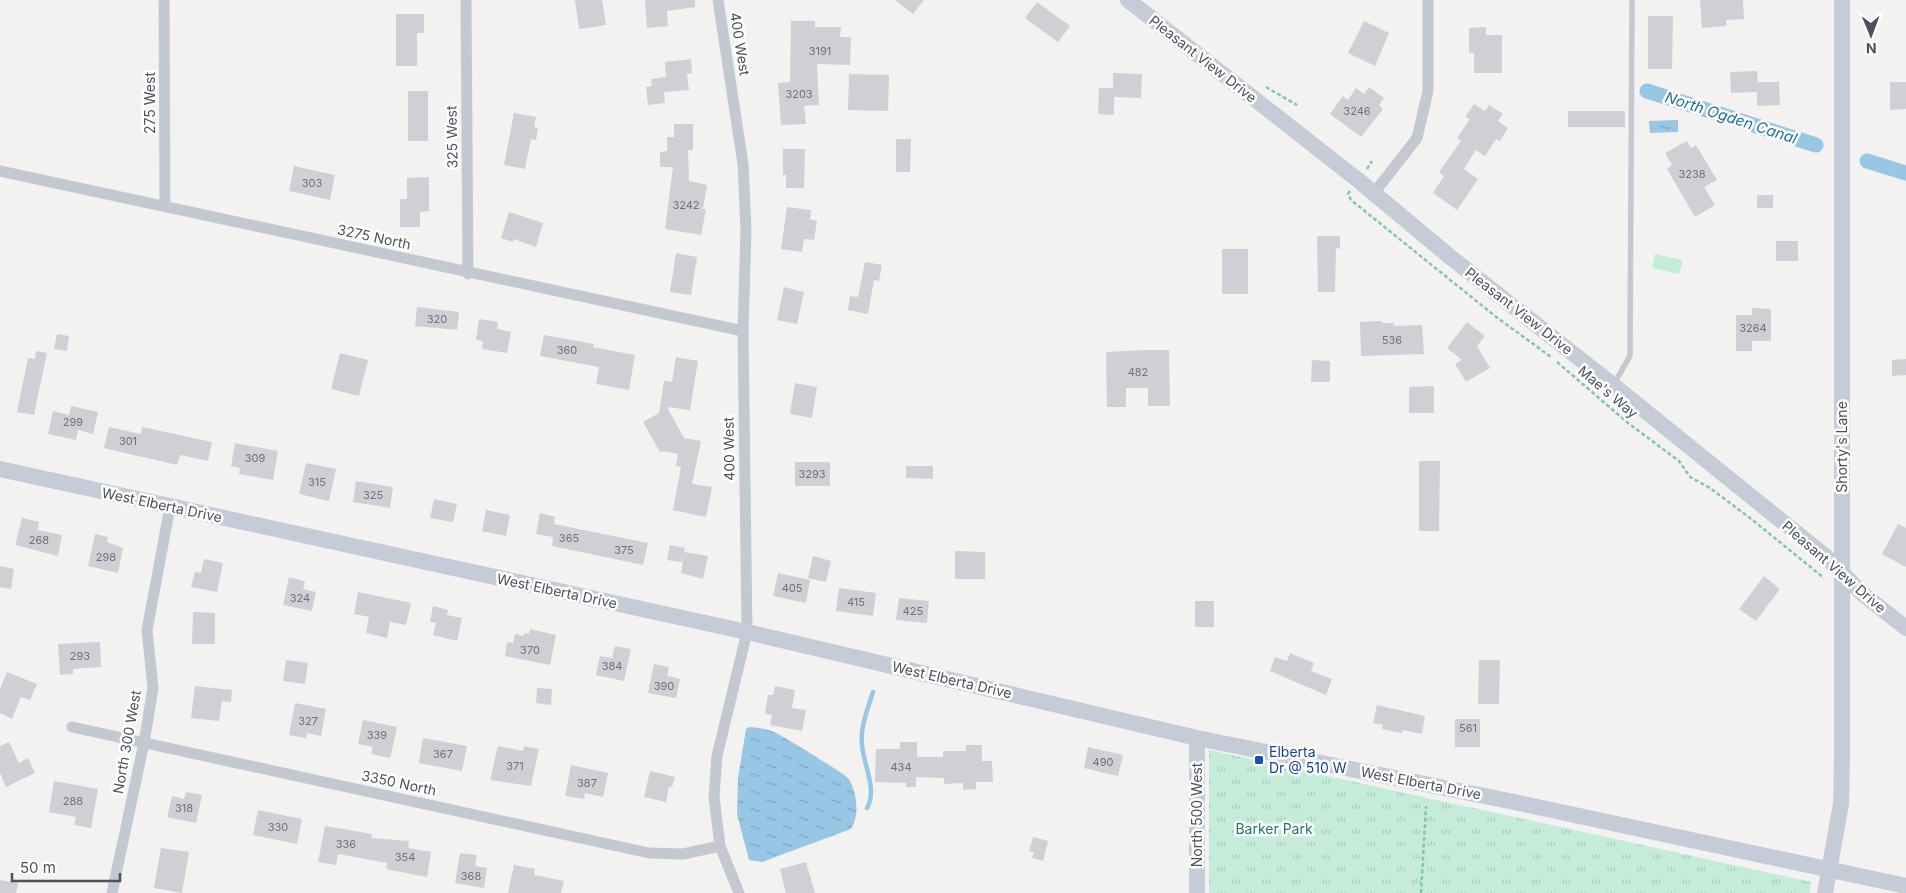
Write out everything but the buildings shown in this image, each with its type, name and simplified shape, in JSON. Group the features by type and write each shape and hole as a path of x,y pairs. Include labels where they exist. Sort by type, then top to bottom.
{"main road":[{"name":"Pleasant View Drive","path":"1128,0 1613,384 1818,550 1864,595 1906,628"},
{"name":"Shorty's Lane","path":"1824,893 1830,870 1841,804 1842,0"},
{"name":"West Elberta Drive","path":"0,469 747,632 1197,738 1520,803 1906,886"},
{"name":"North 500 West","path":"1197,738 1197,893"}],"street":[{"name":"275 West","path":"164,0 165,206"},
{"name":"325 West","path":"466,0 468,274"},
{"name":"400 West","path":"718,0 743,164 746,230 743,331 747,632 717,756 714,796 720,846 739,893"},
{"path":"1374,193 1417,138 1428,92 1428,0"},
{"name":"3275 North","path":"0,171 468,274 743,331"},
{"name":"North 300 West","path":"112,893 144,743 153,688 147,630 170,507"},
{"name":"3350 North","path":"72,727 649,854 683,854 720,846"}],"lane":[{"path":"1613,384 1630,356 1632,0"}],"path":[{"path":"1281,95 1297,105"},
{"name":"Mae's Way","path":"1348,194 1351,200 1554,360 1628,423 1679,461 1690,477 1710,488 1743,513 1825,579 1827,584"},
{"path":"1421,893 1426,806"}],"green space":[{"path":"1655,254 1683,260 1679,274 1652,268"},
{"name":"Barker Park","path":"1209,750 1811,882 1810,893 1209,893"}],"water":[{"path":"1678,120 1678,132 1650,133 1649,121"},
{"path":"750,727 776,733 848,778 854,790 856,804 856,817 851,829 762,862 749,860 737,814 738,778 746,729"}],"waterway":[{"name":"North Ogden Canal","path":"1647,91 1816,145"},
{"name":"North Ogden Canal","path":"1867,161 1906,173"},
{"path":"867,808 870,801 871,785 863,752 862,731 873,692"}],"place":[{"name":"Elberta Dr @ 510 W","path":"1259,760"}]}
